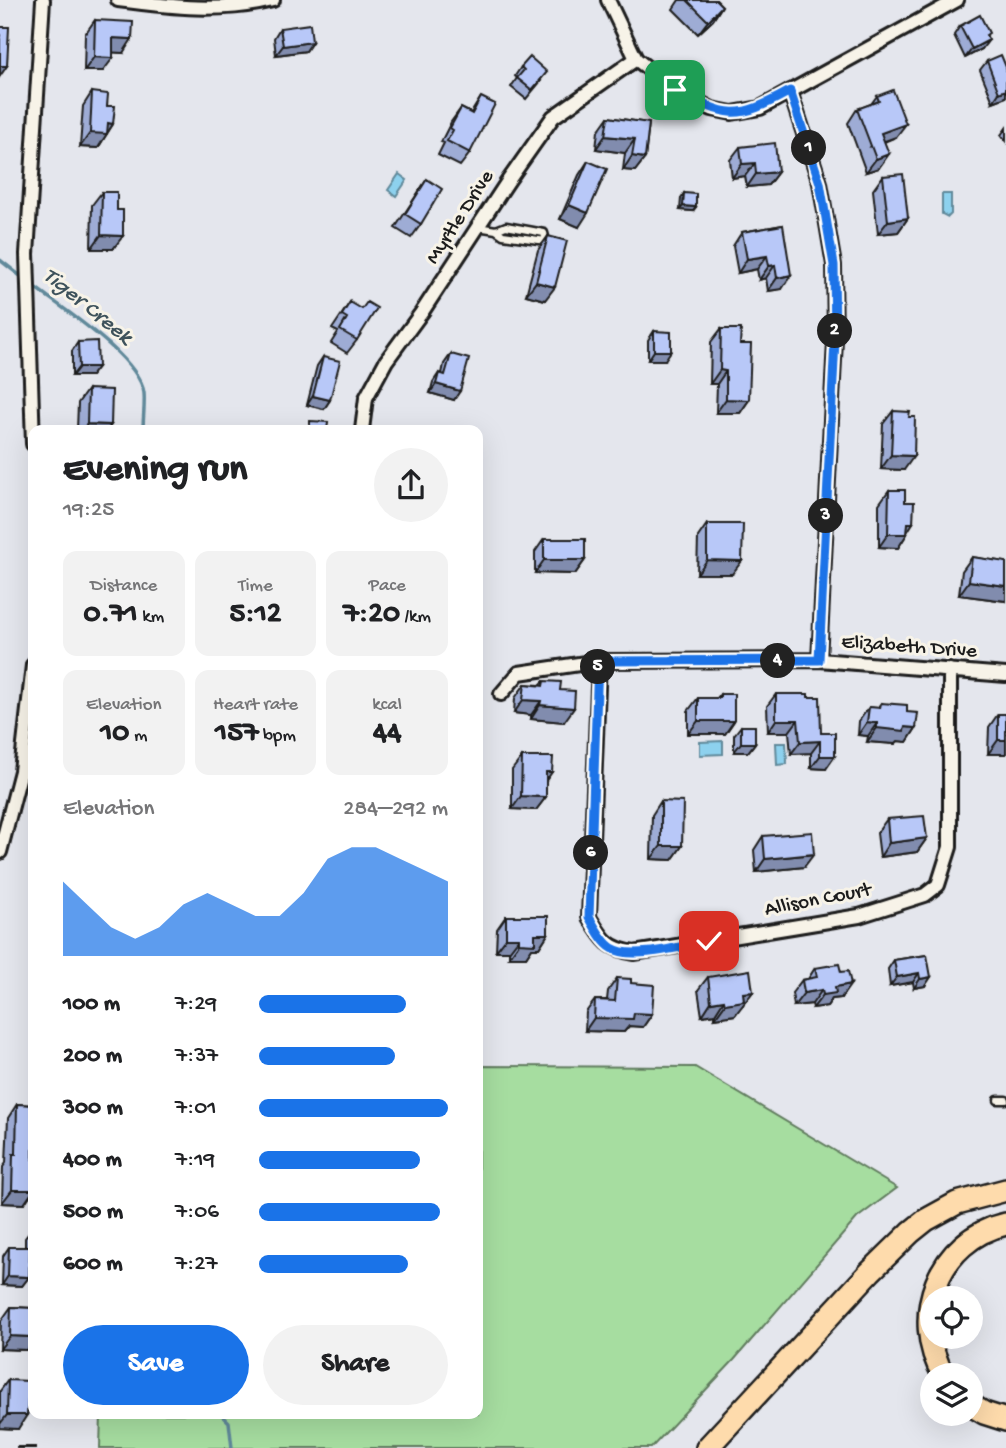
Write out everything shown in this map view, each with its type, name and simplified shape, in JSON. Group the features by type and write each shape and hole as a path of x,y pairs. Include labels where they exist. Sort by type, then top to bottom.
{"highway":[{"path":"707,1448 870,1272 911,1232 933,1215 957,1203 1006,1190"},
{"path":"938,1363 928,1331 929,1306 935,1285 961,1247 984,1231 1006,1224"},
{"path":"983,1412 1006,1420"}],"street":[{"path":"32,425 27,254 43,0"},
{"path":"118,0 179,7 242,8 273,0"},
{"path":"608,0 636,59 675,90 712,109 732,113 760,108 957,0"},
{"name":"Myrtle Drive","path":"363,425 366,398 386,361 553,117 636,59"},
{"path":"790,91 820,183 834,265 835,340 819,660"},
{"name":"Elizabeth Drive","path":"501,694 519,673 598,661 819,660 1006,675"},
{"name":"Allison Court","path":"598,661 589,917 612,949 634,953 859,916 925,895 938,886 950,847 950,670"},
{"path":"0,852 21,771 28,710"}],"lane":[{"path":"478,227 496,230 506,226 544,233 546,240 555,239"},
{"path":"998,1100 1006,1100"}],"green space":[{"path":"483,1066 695,1067 897,1188 857,1218 734,1360 651,1448 100,1448 101,1419 483,1419"}],"water":[{"path":"399,174 407,180 396,196 388,190"},
{"path":"942,194 951,194 951,214 948,217 942,214"},
{"path":"723,741 723,754 700,755 700,742"},
{"path":"776,743 786,743 787,764 777,765"}],"building":[{"path":"687,0 716,0 722,6 708,21"},
{"path":"980,15 989,33 986,35 989,40 972,49 960,26"},
{"path":"95,20 133,22 132,39 113,38 113,58 94,57"},
{"path":"310,24 312,42 283,46 280,28"},
{"path":"0,27 9,27 7,66 0,66"},
{"path":"1001,55 1006,67 1006,90 999,93 987,61"},
{"path":"530,57 547,72 532,90 517,78 524,70 521,67"},
{"path":"893,90 906,124 881,133 889,154 876,159 857,109 879,101 877,96"},
{"path":"92,92 108,94 107,106 115,106 113,124 108,123 107,134 90,133"},
{"path":"481,97 495,104 470,153 447,141 453,130 450,128 461,108 472,114"},
{"path":"608,117 649,123 645,158 632,156 635,139 605,136"},
{"path":"775,143 778,172 756,174 755,163 742,164 740,147"},
{"path":"588,161 607,169 588,213 569,205"},
{"path":"903,174 908,218 888,221 883,176"},
{"path":"427,179 442,189 421,224 405,214"},
{"path":"102,192 117,192 117,210 123,210 123,236 101,235"},
{"path":"684,193 696,194 696,207 683,206"},
{"path":"783,225 791,275 777,278 775,265 769,266 767,256 747,259 742,232"},
{"path":"548,236 567,241 555,287 536,282"},
{"path":"350,302 362,309 367,302 377,308 357,340 340,330 347,318 342,315"},
{"path":"721,329 741,329 740,344 751,344 749,400 726,399 726,371 720,370"},
{"path":"654,331 671,332 671,351 654,351"},
{"path":"97,341 98,367 79,367 78,342"},
{"path":"451,354 469,359 460,391 436,384 439,373 445,375"},
{"path":"323,357 340,361 330,400 313,396"},
{"path":"88,389 112,390 111,425 87,424"},
{"path":"893,411 910,412 909,417 915,417 914,456 891,455"},
{"path":"310,421 328,422 328,425 310,425"},
{"path":"889,490 905,490 905,502 914,502 913,523 908,523 907,534 888,534"},
{"path":"707,524 743,524 742,561 707,560"},
{"path":"544,539 585,539 585,560 544,560"},
{"path":"972,557 1006,562 1006,586 969,581"},
{"path":"544,681 561,682 560,690 575,691 574,708 540,705 541,701 523,700 525,684 543,686"},
{"path":"720,694 734,694 734,721 698,721 698,698 720,698"},
{"path":"776,694 808,694 808,697 820,697 821,733 835,733 835,756 820,756 820,741 800,742 798,720 776,720"},
{"path":"881,703 907,705 907,712 918,713 916,728 905,727 904,731 877,728 877,723 867,722 869,707 880,708"},
{"path":"998,714 1006,714 1006,740 998,740"},
{"path":"741,726 755,726 755,743 741,743"},
{"path":"522,757 553,757 552,772 546,772 546,797 521,796"},
{"path":"661,801 683,802 682,846 661,846"},
{"path":"924,816 927,838 889,843 887,819"},
{"path":"812,832 814,854 765,859 763,836"},
{"path":"506,916 548,916 548,934 535,934 535,944 519,943 519,938 506,938"},
{"path":"927,955 931,977 920,979 919,973 897,977 894,960"},
{"path":"839,964 841,972 848,971 851,984 835,987 836,993 823,995 822,990 804,993 802,980 817,977 815,968"},
{"path":"750,970 753,992 743,993 744,1001 725,1004 724,1000 711,1002 708,977"},
{"path":"617,978 631,979 631,983 654,985 652,1014 634,1013 633,1019 594,1018 595,1000 615,1001"},
{"path":"17,1104 28,1105 28,1190 12,1190 13,1154 16,1154"},
{"path":"9,1247 28,1247 28,1277 8,1276"},
{"path":"11,1307 28,1308 28,1337 10,1336"},
{"path":"8,1380 28,1381 27,1415 7,1415"}],"waterway":[{"name":"Tiger Creek","path":"0,260 23,278"},
{"name":"Tiger Creek","path":"32,285 97,334 128,364 139,379 144,393 143,425"},
{"name":"Tiger Creek","path":"226,1419 229,1422 232,1448"}],"route":[{"path":"675,90 712,109 732,113 760,108 790,91 820,183 834,265 835,340 819,660 598,661 589,917 612,949 634,953 709,941"}]}
